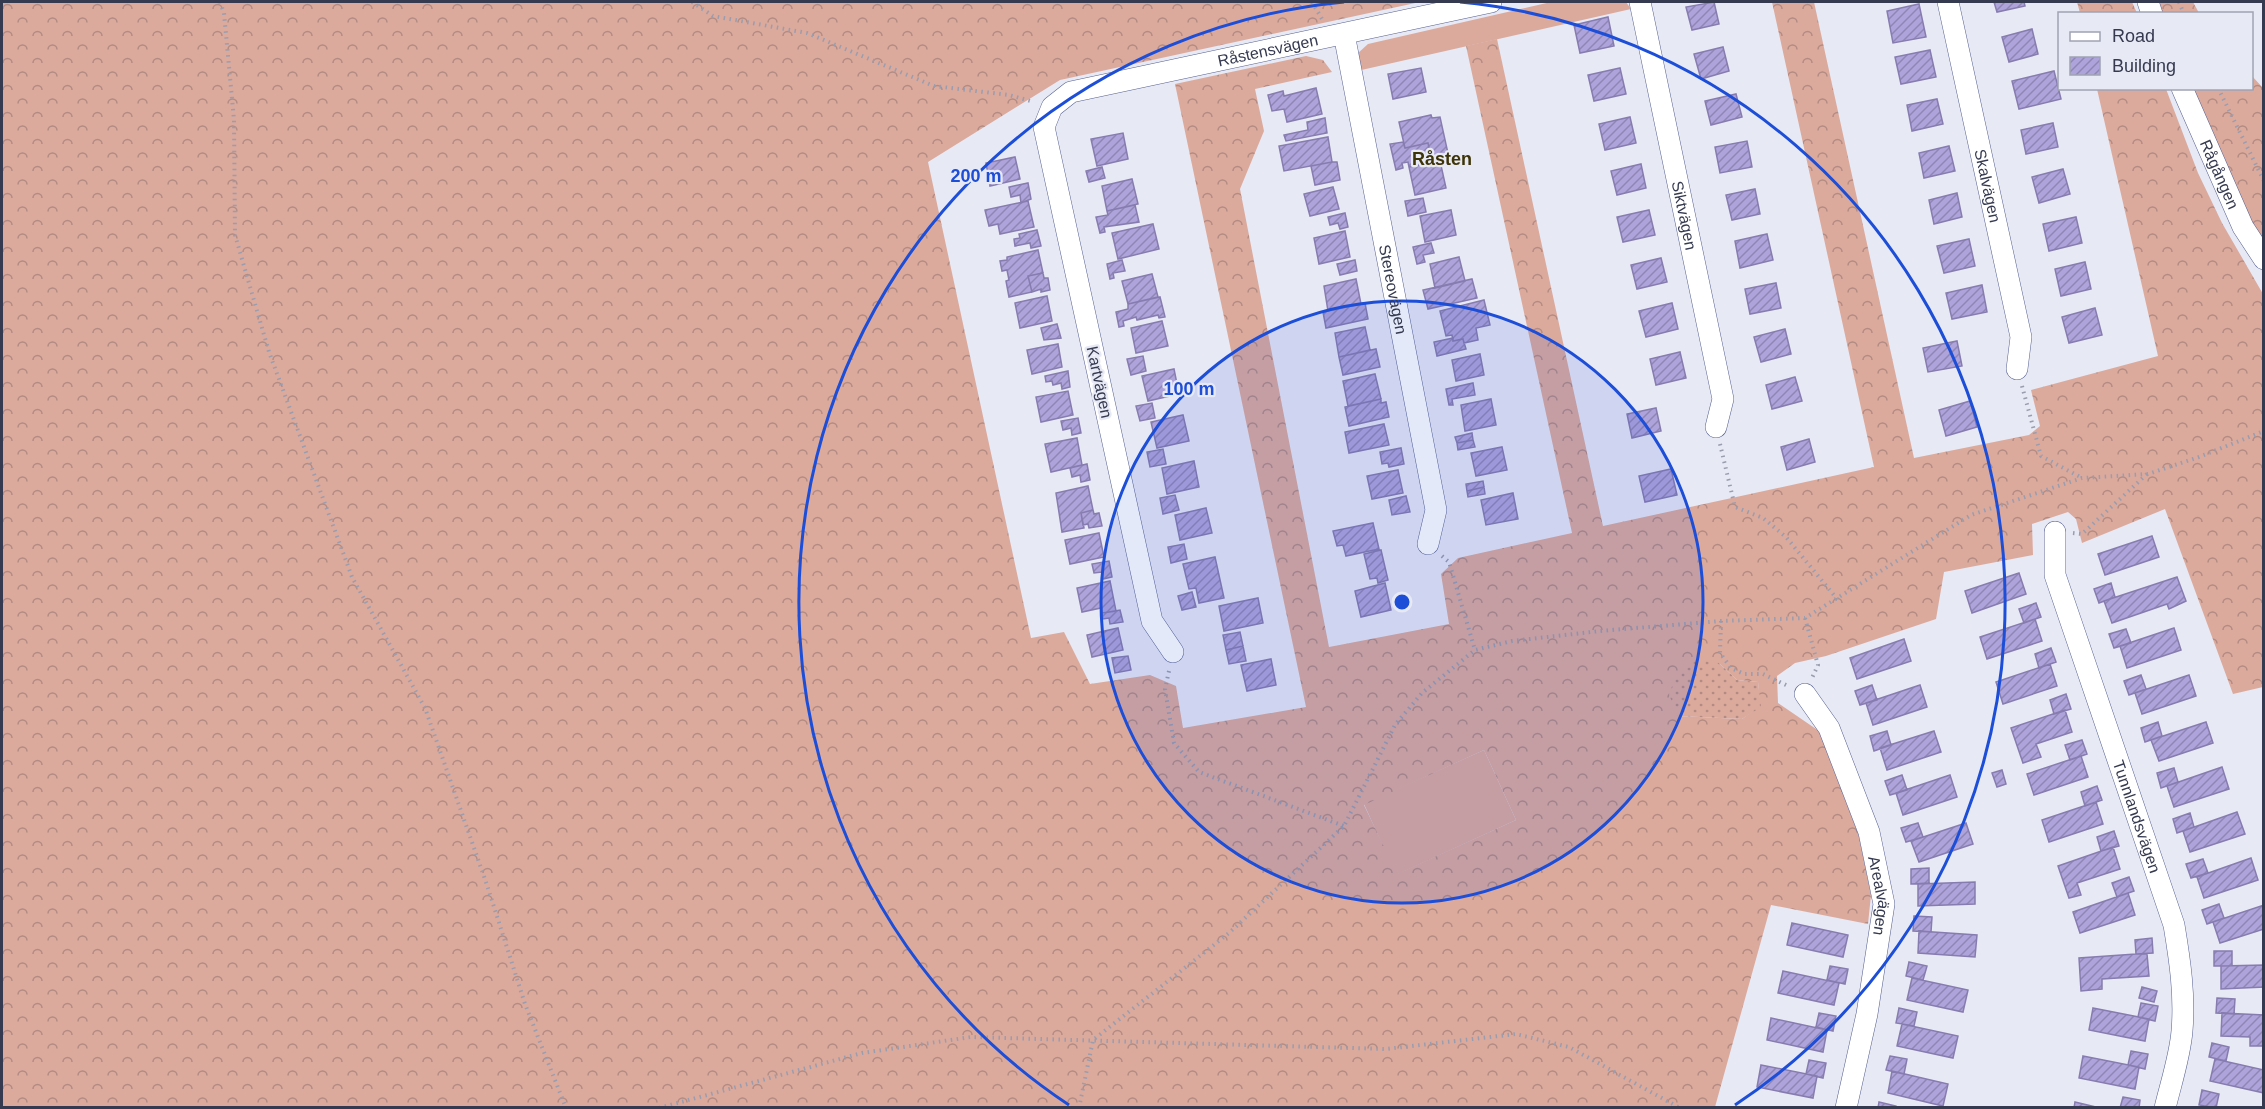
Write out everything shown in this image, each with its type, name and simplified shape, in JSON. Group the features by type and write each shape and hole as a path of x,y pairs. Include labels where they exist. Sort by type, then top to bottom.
{"street":[{"name":"Råstensvägen","path":"1052,108 1071,92 1491,2"},
{"name":"Siktvägen","path":"1640,2 1723,399 1716,427"},
{"name":"Skalvägen","path":"1948,2 2021,337 2017,369"},
{"name":"Stereovägen","path":"1344,34 1436,510 1428,544"},
{"name":"Rågången","path":"2183,90 2243,227 2264,259"},
{"name":"Kartvägen","path":"1052,108 1044,127 1149,609 1152,621 1173,652"},
{"name":"Tunnlandsvägen","path":"2055,532 2055,575 2174,925 2182,971 2184,1002 2182,1033 2165,1107"},
{"name":"Arealvägen","path":"1805,694 1828,728 1869,832 1884,904 1867,1014 1846,1107"}],"path":[{"path":"220,2 224,13 234,120 235,235 269,352 351,577 425,708 487,885 525,1004 566,1107"},
{"path":"692,2 713,16 807,33 934,86 1009,95 1052,108"},
{"path":"2219,90 2264,181"},
{"path":"2017,369 2041,456 2082,478"},
{"path":"1716,427 1735,507 1763,518 1786,537 1838,600"},
{"path":"1079,1107 1093,1040 1228,933 1344,826 1395,725 1422,693 1475,650 1512,641 1721,621 1805,618 1838,600 1971,514 2082,478 2148,474 2199,458 2264,431"},
{"path":"2055,532 2082,534 2148,474"},
{"path":"1428,544 1449,562 1475,650"},
{"path":"1721,621 1720,652 1731,668 1744,674 1763,674 1805,694 1818,665 1805,618"},
{"path":"1173,652 1165,689 1174,743 1199,772 1344,826"},
{"path":"659,1107 861,1053 971,1037 1386,1049 1516,1034 1569,1047 1680,1107"}],"green space":[{"path":"2,2 1420,2 1060,80 928,162 1031,638 1064,632 1090,684 1150,675 1176,686 1183,728 1306,707 1175,84 1306,56 1323,60 1332,72 1255,89 1264,131 1240,189 1329,647 1449,624 1441,574 1458,558 1572,533 1466,46 1497,39 1603,526 1874,467 1772,2 1814,2 1914,458 2029,435 2040,426 2031,390 2158,356 2097,90 2166,90 2198,173 2222,223 2263,294 2263,687 2233,694 2165,509 2082,543 2076,519 2068,512 2032,524 2033,555 1944,572 1936,619 1826,656 1795,663 1777,676 1778,703 1819,731 1859,836 1871,895 1868,924 1771,905 1715,1107 2,1108","holes":["1719,663 1737,680 1758,682 1760,706 1742,719 1677,716","1484,750 1516,820 1397,874 1364,805"]},
{"path":"1551,2 1626,2 1631,9 1357,71 1357,54 1368,44"},
{"path":"2077,2 2132,2 2137,12 2080,12"},
{"path":"2158,2 2193,2 2198,12 2162,12"},
{"path":"2253,77 2263,88 2263,244 2253,229 2191,90 2253,90"},
{"path":"1693,659 1719,663 1737,680 1758,682 1761,707 1742,719 1677,716 1669,694 1678,671"},
{"path":"1484,750 1516,820 1396,875 1364,804"}],"building":[{"path":"1714,2 1719,24 1692,30 1686,7"},
{"path":"1994,2 2024,2 2025,6 1997,12"},
{"path":"1919,4 1926,37 1893,43 1887,11"},
{"path":"1608,17 1614,46 1580,53 1574,25"},
{"path":"2032,29 2038,54 2009,62 2002,37"},
{"path":"1723,47 1729,71 1701,79 1694,54"},
{"path":"1930,50 1936,77 1901,84 1895,57"},
{"path":"1421,68 1426,92 1393,99 1388,74"},
{"path":"1620,68 1626,94 1594,101 1588,75"},
{"path":"2054,71 2061,99 2019,109 2012,81"},
{"path":"1316,88 1322,114 1287,122 1284,109 1272,111 1268,95 1283,91 1284,96"},
{"path":"1736,94 1742,117 1711,125 1705,101"},
{"path":"1937,99 1943,124 1912,131 1907,105"},
{"path":"1431,115 1432,118 1440,117 1449,158 1432,162 1428,143 1405,148 1399,122"},
{"path":"1630,117 1636,143 1605,150 1599,124"},
{"path":"1325,118 1327,133 1286,141 1284,135 1308,130 1307,122"},
{"path":"2053,123 2058,147 2026,154 2021,130"},
{"path":"1123,133 1128,159 1097,166 1091,139"},
{"path":"1328,137 1332,162 1284,171 1279,146"},
{"path":"1747,141 1752,167 1720,173 1715,147"},
{"path":"1403,142 1405,148 1428,143 1432,162 1409,167 1408,162 1402,163 1403,168 1396,170 1390,144"},
{"path":"1949,146 1955,171 1924,178 1919,153"},
{"path":"1015,157 1020,179 990,186 986,163"},
{"path":"1440,161 1446,188 1415,195 1409,167"},
{"path":"1337,162 1340,180 1315,185 1311,166"},
{"path":"1641,164 1646,188 1617,195 1611,171"},
{"path":"1102,167 1105,178 1089,182 1086,171"},
{"path":"2063,169 2070,194 2039,203 2032,177"},
{"path":"1132,179 1138,204 1107,211 1102,186"},
{"path":"1028,183 1031,199 1021,203 1020,195 1011,197 1009,187"},
{"path":"1333,187 1339,209 1310,216 1304,194"},
{"path":"1755,189 1760,214 1732,220 1726,195"},
{"path":"1957,193 1962,217 1934,224 1929,200"},
{"path":"1423,198 1426,212 1408,216 1405,201"},
{"path":"1028,201 1034,227 1000,234 998,224 989,226 985,210"},
{"path":"1135,205 1139,222 1104,227 1105,232 1100,233 1096,217 1108,215 1107,211"},
{"path":"1451,210 1456,235 1425,242 1420,216"},
{"path":"1649,210 1655,235 1623,242 1617,217"},
{"path":"1345,213 1348,227 1340,229 1338,223 1330,225 1328,217"},
{"path":"2076,217 2082,243 2049,251 2043,224"},
{"path":"1153,224 1159,249 1118,259 1112,233"},
{"path":"1037,230 1041,246 1031,248 1030,243 1015,246 1014,239 1020,238 1019,234"},
{"path":"1345,231 1350,257 1319,264 1314,238"},
{"path":"1767,234 1773,260 1740,268 1735,241"},
{"path":"1969,239 1975,266 1944,273 1937,246"},
{"path":"1431,243 1434,253 1423,255 1425,262 1417,264 1413,247"},
{"path":"1038,250 1043,273 1028,276 1032,292 1009,297 1006,281 1009,280 1007,270 1002,271 1000,261 1007,260 1007,257"},
{"path":"1459,257 1465,281 1435,288 1430,264"},
{"path":"1661,258 1667,282 1637,289 1631,265"},
{"path":"1122,260 1125,271 1113,273 1114,278 1110,279 1107,264"},
{"path":"1355,260 1357,271 1340,275 1337,264"},
{"path":"2085,262 2091,289 2061,296 2055,269"},
{"path":"1043,273 1044,278 1048,278 1050,290 1041,292 1041,289 1032,292 1028,276"},
{"path":"1152,274 1158,297 1128,304 1122,281"},
{"path":"1356,279 1361,304 1328,311 1324,286"},
{"path":"1472,279 1477,298 1428,309 1423,290"},
{"path":"1776,283 1781,308 1750,314 1745,289"},
{"path":"1982,285 1987,312 1952,319 1946,293"},
{"path":"1047,296 1052,321 1020,328 1015,303"},
{"path":"1160,297 1165,317 1159,318 1158,315 1137,320 1136,317 1123,321 1124,326 1119,327 1116,312 1128,309 1128,304"},
{"path":"1484,300 1490,325 1476,328 1478,340 1464,343 1463,339 1453,341 1452,335 1446,336 1440,311"},
{"path":"1365,303 1368,319 1326,328 1323,312"},
{"path":"1672,303 1678,329 1646,337 1639,311"},
{"path":"2095,308 2102,335 2069,343 2062,317"},
{"path":"1162,321 1168,346 1136,353 1131,328"},
{"path":"1057,324 1061,338 1044,340 1041,328"},
{"path":"1365,327 1370,350 1339,357 1335,333"},
{"path":"1785,329 1791,354 1761,362 1754,337"},
{"path":"1453,338 1453,341 1463,339 1466,349 1437,356 1434,342"},
{"path":"1957,341 1962,366 1928,372 1923,348"},
{"path":"1058,344 1062,367 1032,374 1027,350"},
{"path":"1376,349 1380,367 1343,375 1339,357"},
{"path":"1680,352 1686,378 1656,385 1650,359"},
{"path":"1480,354 1484,375 1456,381 1452,360"},
{"path":"1143,356 1146,371 1131,375 1127,359"},
{"path":"1174,369 1179,394 1148,401 1142,376"},
{"path":"1068,371 1070,387 1062,389 1061,383 1053,385 1052,381 1046,382 1045,376"},
{"path":"1375,374 1381,399 1348,406 1343,381"},
{"path":"1795,377 1802,401 1772,409 1766,385"},
{"path":"1473,383 1475,395 1452,399 1453,405 1449,405 1446,389"},
{"path":"1068,391 1073,415 1041,422 1036,397"},
{"path":"1381,399 1381,403 1386,402 1389,417 1349,426 1345,407"},
{"path":"1491,399 1496,425 1465,431 1461,405"},
{"path":"1970,401 1977,427 1946,436 1939,410"},
{"path":"1152,403 1155,418 1140,421 1136,406"},
{"path":"1656,408 1661,431 1632,438 1627,414"},
{"path":"1183,415 1189,441 1157,448 1151,422"},
{"path":"1078,418 1081,433 1072,435 1071,428 1063,430 1061,421"},
{"path":"1384,424 1389,445 1349,453 1345,432"},
{"path":"1472,433 1473,440 1457,443 1455,437"},
{"path":"1077,438 1082,465 1051,472 1045,444"},
{"path":"1809,439 1815,462 1787,470 1781,447"},
{"path":"1473,440 1475,447 1458,450 1457,443"},
{"path":"1502,447 1507,470 1476,476 1471,453"},
{"path":"1401,448 1404,464 1389,467 1388,463 1382,464 1380,452"},
{"path":"1163,449 1166,464 1150,467 1147,452"},
{"path":"1194,461 1199,487 1167,494 1162,468"},
{"path":"1087,464 1090,480 1081,482 1080,475 1072,477 1070,468"},
{"path":"1671,469 1677,495 1645,502 1639,476"},
{"path":"1398,470 1403,493 1372,499 1367,476"},
{"path":"1483,481 1484,487 1467,491 1466,484"},
{"path":"1088,486 1093,510 1081,513 1084,528 1062,532 1056,493"},
{"path":"1484,487 1485,494 1468,497 1467,491"},
{"path":"1513,493 1518,519 1486,525 1481,500"},
{"path":"1175,495 1179,510 1163,514 1160,498"},
{"path":"1406,496 1410,512 1392,515 1389,500"},
{"path":"1206,508 1212,533 1180,540 1175,515"},
{"path":"1093,510 1094,514 1099,513 1102,526 1089,528 1088,524 1083,525 1081,513"},
{"path":"1373,523 1379,549 1346,556 1343,545 1337,546 1333,531"},
{"path":"1099,533 1104,557 1070,564 1065,540"},
{"path":"2152,536 2159,557 2105,575 2098,554"},
{"path":"1184,544 1187,559 1171,563 1168,547"},
{"path":"1381,550 1388,580 1378,583 1377,578 1370,579 1364,554"},
{"path":"1215,557 1224,598 1199,603 1196,588 1189,589 1183,564"},
{"path":"1109,561 1112,577 1103,579 1102,572 1094,573 1092,564"},
{"path":"2019,573 2026,594 1972,613 1965,591"},
{"path":"2177,577 2186,601 2169,609 2167,604 2112,623 2104,601"},
{"path":"1110,581 1116,611 1102,613 1101,608 1082,612 1077,588"},
{"path":"1385,583 1391,610 1361,617 1355,591"},
{"path":"2111,583 2115,597 2099,603 2094,589"},
{"path":"1192,592 1196,607 1182,610 1178,596"},
{"path":"1258,598 1263,623 1224,631 1219,606"},
{"path":"2036,603 2041,617 2024,623 2019,609"},
{"path":"1120,610 1123,622 1110,624 1109,618 1103,619 1102,613"},
{"path":"2035,619 2042,641 1987,659 1980,637"},
{"path":"1118,628 1123,650 1092,657 1087,635"},
{"path":"2174,628 2181,650 2127,668 2120,646"},
{"path":"2126,629 2131,643 2114,648 2109,634"},
{"path":"1240,632 1243,646 1226,650 1223,635"},
{"path":"1904,639 1911,661 1857,679 1850,658"},
{"path":"1243,646 1246,661 1229,664 1226,650"},
{"path":"2051,648 2056,662 2039,668 2035,654"},
{"path":"1128,656 1131,670 1115,673 1112,658"},
{"path":"1271,659 1276,685 1247,691 1241,665"},
{"path":"2050,664 2057,686 2003,704 1996,682"},
{"path":"2141,675 2146,689 2129,695 2124,681"},
{"path":"2189,675 2196,696 2142,714 2135,693"},
{"path":"1872,685 1877,700 1860,705 1855,691"},
{"path":"1920,685 1927,707 1873,725 1866,703"},
{"path":"2066,694 2071,709 2054,714 2050,700"},
{"path":"2065,710 2072,732 2036,744 2041,757 2023,763 2011,728"},
{"path":"2158,722 2162,736 2145,742 2141,728"},
{"path":"2206,722 2213,743 2159,761 2151,740"},
{"path":"1887,731 1891,745 1874,751 1870,736"},
{"path":"1934,731 1941,752 1887,770 1880,748"},
{"path":"2082,740 2087,754 2070,760 2065,745"},
{"path":"2081,756 2088,777 2034,795 2027,774"},
{"path":"2222,767 2229,789 2174,807 2167,786"},
{"path":"2174,768 2178,782 2161,788 2157,773"},
{"path":"2002,770 2006,784 1997,787 1992,773"},
{"path":"1902,775 1907,790 1890,795 1885,781"},
{"path":"1950,775 1957,797 1903,815 1896,793"},
{"path":"2097,786 2102,800 2085,806 2081,792"},
{"path":"2096,802 2103,824 2049,842 2042,820"},
{"path":"2237,812 2245,834 2190,852 2183,831"},
{"path":"2190,813 2194,827 2177,833 2173,819"},
{"path":"1918,823 1923,837 1906,842 1901,828"},
{"path":"1966,823 1973,844 1919,862 1911,841"},
{"path":"2114,831 2119,846 2101,851 2097,837"},
{"path":"2113,847 2120,869 2077,883 2081,895 2069,898 2058,866"},
{"path":"2251,858 2258,880 2204,898 2197,877"},
{"path":"2203,859 2208,873 2191,878 2186,864"},
{"path":"1929,868 1929,883 1911,884 1911,869"},
{"path":"2129,877 2134,891 2117,897 2112,883"},
{"path":"1975,882 1975,904 1918,906 1918,884"},
{"path":"2128,893 2135,915 2080,933 2073,912"},
{"path":"2219,904 2224,918 2207,924 2202,910"},
{"path":"2264,905 2264,929 2220,943 2213,922"},
{"path":"1914,916 1932,917 1931,932 1913,931"},
{"path":"1792,923 1848,935 1843,957 1787,945"},
{"path":"1919,931 1977,935 1975,957 1918,953"},
{"path":"2152,938 2153,953 2136,954 2135,940"},
{"path":"2214,951 2232,951 2232,966 2214,966"},
{"path":"2147,954 2149,976 2102,979 2102,989 2081,991 2079,958"},
{"path":"1909,962 1927,966 1923,980 1906,976"},
{"path":"2264,965 2264,987 2221,989 2221,966"},
{"path":"1830,966 1848,969 1845,984 1827,980"},
{"path":"1783,971 1839,983 1834,1005 1778,993"},
{"path":"1912,978 1968,990 1963,1012 1907,1000"},
{"path":"2142,987 2157,991 2154,1002 2139,998"},
{"path":"2217,998 2235,999 2234,1014 2216,1013"},
{"path":"2141,1003 2158,1006 2155,1021 2138,1017"},
{"path":"1899,1008 1917,1012 1914,1026 1896,1023"},
{"path":"2093,1008 2149,1019 2145,1041 2089,1030"},
{"path":"1819,1013 1836,1016 1833,1031 1816,1027"},
{"path":"2222,1013 2264,1015 2264,1046 2250,1046 2250,1037 2221,1036"},
{"path":"1771,1018 1827,1030 1823,1052 1767,1040"},
{"path":"1902,1024 1958,1036 1953,1058 1897,1046"},
{"path":"2212,1043 2229,1047 2226,1061 2209,1057"},
{"path":"2131,1051 2148,1054 2145,1069 2128,1065"},
{"path":"1890,1056 1907,1059 1904,1074 1886,1070"},
{"path":"2083,1056 2139,1067 2135,1089 2079,1078"},
{"path":"2215,1059 2264,1070 2264,1093 2210,1081"},
{"path":"1809,1060 1826,1063 1823,1078 1806,1074"},
{"path":"1761,1065 1817,1076 1813,1098 1757,1087"},
{"path":"1892,1071 1948,1084 1943,1106 1888,1093"},
{"path":"2202,1090 2219,1094 2216,1108 2199,1105"},
{"path":"2123,1097 2140,1100 2139,1108 2120,1108"},
{"path":"1879,1102 1896,1106 1896,1108 1878,1108"},
{"path":"2075,1102 2100,1108 2074,1108"}],"district":[{"name":"Råsten","path":"1442,159"}]}
